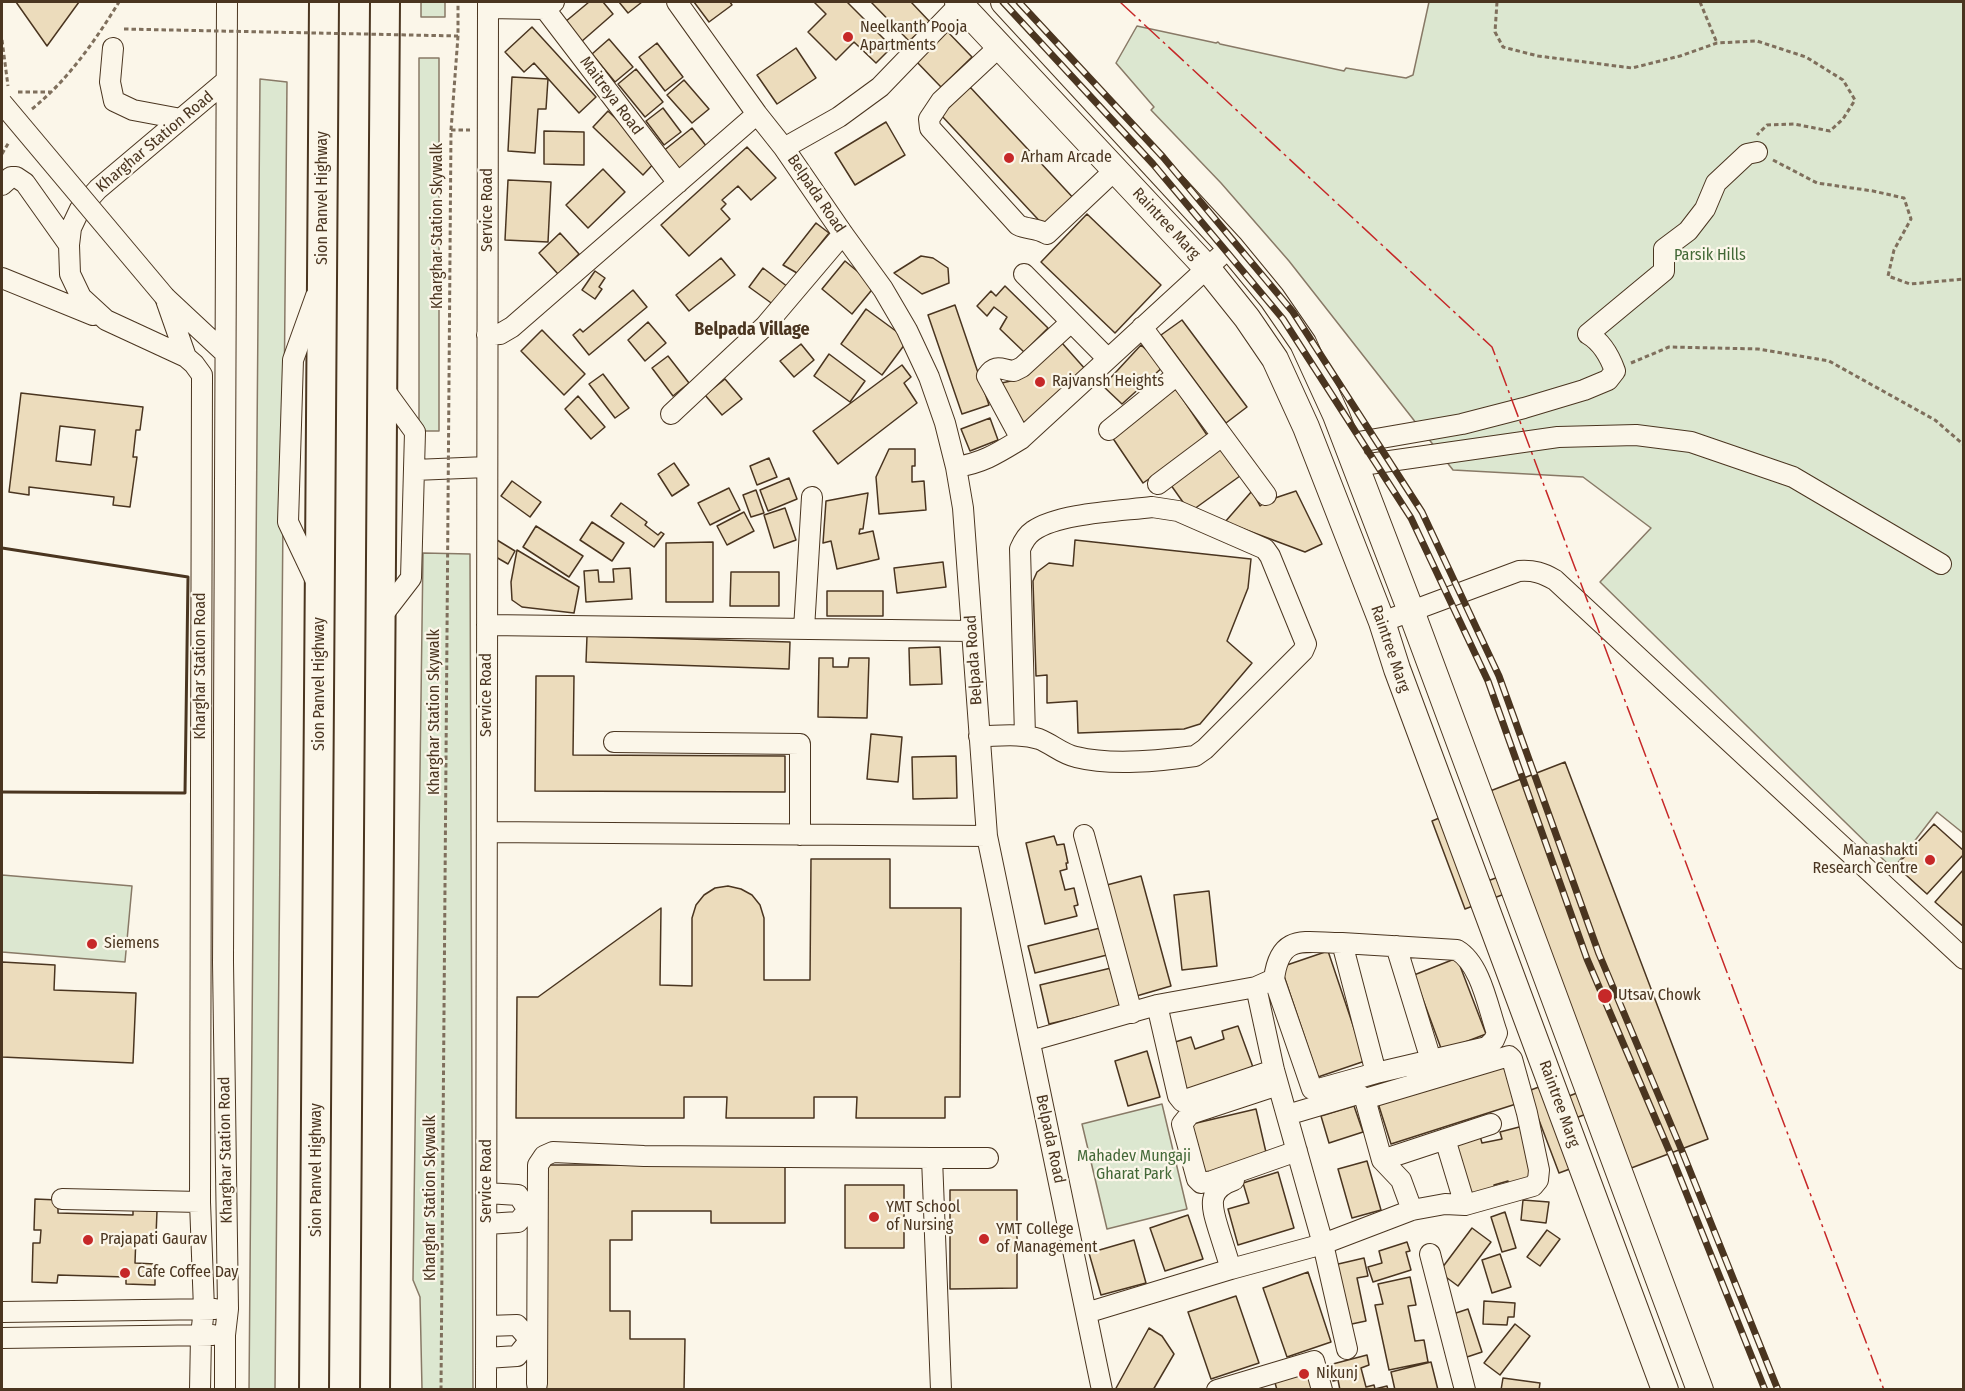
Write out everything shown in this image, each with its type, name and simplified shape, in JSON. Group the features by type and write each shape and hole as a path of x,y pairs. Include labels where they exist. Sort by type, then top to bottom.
{"highway":[{"name":"Sion Panvel Highway","path":"316,1382 324,2"},
{"path":"376,1382 385,2"}],"main road":[{"name":"Raintree Marg","path":"960,2 1207,268 1247,318 1275,359 1306,427 1382,622 1405,692 1665,1389"},
{"name":"Raintree Marg","path":"1004,2 1230,247 1272,298 1303,344 1336,415 1411,611 1700,1389"}],"street":[{"name":"Kharghar Station Road","path":"225,1389 225,1335 228,1309 224,962 227,2"},
{"name":"Belpada Road","path":"677,2 883,289 907,330 929,377 945,423 963,508 987,836 1102,1389"},
{"path":"784,148 839,117 880,87 960,2"},
{"path":"488,5 549,5"},
{"name":"Service Road","path":"486,1389 488,5"},
{"name":"Maitreya Road","path":"549,5 678,183"},
{"path":"1000,46 941,101 929,119 930,128 1017,225 1024,228 1038,228 1047,234 1115,170"},
{"path":"114,48 110,82 114,101 133,110 181,119"},
{"name":"Kharghar Station Road","path":"200,1389 204,1309 200,1203 202,375 186,357 106,320 81,297 70,274 69,245 70,228 80,210 98,189 226,81"},
{"path":"2,103 165,297 225,353"},
{"path":"488,335 500,334 512,327 758,114"},
{"path":"1351,455 1524,408 1584,390 1608,380 1615,371 1610,357 1588,334 1664,272 1664,249 1689,231 1705,209 1716,183 1747,154 1757,152"},
{"path":"2,185 11,177 16,177 25,183 69,245"},
{"path":"671,414 765,326 843,234"},
{"path":"956,467 975,464 994,456 1021,439 1230,247"},
{"path":"1024,274 1108,358"},
{"path":"2,278 106,320"},
{"path":"165,297 186,357"},
{"path":"1021,439 987,376 1000,367 1014,371 1022,368 1071,322"},
{"path":"1142,327 1266,495"},
{"path":"1109,430 1177,375"},
{"path":"381,617 411,578 415,432 383,388"},
{"path":"1351,455 1558,437 1636,435 1691,442 1793,477 1941,564"},
{"path":"1158,484 1222,436"},
{"path":"414,470 487,467"},
{"path":"804,629 812,497"},
{"path":"979,736 1025,736 1039,739 1074,757 1096,761 1118,762 1195,756 1205,749 1300,656 1306,644 1270,556 1265,549 1178,510 1164,507 1066,518 1034,530 1024,540 1020,549 1025,736"},
{"path":"1382,622 1519,572 1530,570 1555,580 1964,959"},
{"path":"487,625 971,631"},
{"path":"614,742 800,744 800,835"},
{"path":"487,832 987,836"},
{"path":"1084,836 1178,1096 1182,1101 1278,1083 1310,1084"},
{"path":"1292,943 1342,943 1456,950 1463,954 1473,964 1497,1034 1494,1040 1487,1047 1312,1089 1274,979 1279,957 1283,950 1292,943"},
{"path":"1342,943 1376,1073"},
{"path":"1396,946 1431,1060"},
{"path":"200,962 224,962"},
{"path":"1030,1041 1146,1009 1256,987 1274,979"},
{"path":"1256,987 1278,1083 1323,1244 1347,1349"},
{"path":"1146,1009 1154,1032"},
{"path":"1086,1312 1323,1244 1412,1210 1445,1204 1465,1205 1533,1186 1538,1180 1539,1170 1527,1113 1512,1059 1509,1056 1365,1099"},
{"path":"1278,1083 1190,1114 1186,1118 1182,1124 1197,1179 1201,1183 1212,1181 1298,1154"},
{"path":"1287,1115 1358,1095 1365,1099 1382,1160 1401,1180 1412,1210"},
{"path":"1382,1160 1491,1124"},
{"path":"1445,1139 1465,1205"},
{"path":"537,1384 534,1340 533,1210 538,1165 544,1156 553,1152 644,1156 988,1158"},
{"path":"1231,1269 1212,1207 1216,1190 1223,1183 1298,1154"},
{"path":"932,1158 940,1389"},
{"path":"487,1193 518,1195 533,1210"},
{"path":"62,1199 200,1203"},
{"path":"487,1224 518,1222 533,1210"},
{"path":"1430,1254 1465,1389"},
{"path":"2,1312 228,1309"},
{"path":"487,1326 516,1325 534,1340"},
{"path":"2,1338 225,1335"},
{"path":"486,1358 517,1356 534,1340"},
{"path":"1217,1389 1314,1361 1322,1389"}],"path":[{"path":"28,112 52,92 98,35 119,2"},
{"name":"Kharghar Station Skywalk","path":"441,1389 451,130 458,36 458,2"},
{"path":"1497,2 1495,32 1503,47 1538,56 1632,68 1680,56 1717,43 1757,41 1806,57 1843,80 1855,100 1844,119 1830,131 1794,124 1767,125 1755,137 1757,152 1817,183 1874,190 1904,198 1911,219 1894,250 1888,276 1910,284 1964,279"},
{"path":"1700,2 1717,43"},
{"path":"124,29 458,36"},
{"path":"2,40 8,92 52,92"},
{"path":"451,130 470,130"},
{"path":"2,154 10,141"},
{"path":"1615,371 1669,347 1758,349 1829,361 1935,420 1964,445"}],"green space":[{"path":"421,2 445,2 445,17 421,17"},
{"name":"Parsik Hills","path":"1429,2 1963,2 1963,833 1937,812 1893,869 1600,582 1651,528 1583,477 1453,470 1289,261 1221,183 1151,110 1154,107 1116,63 1137,26 1344,71 1346,68 1406,78 1413,75"},
{"path":"419,58 439,58 439,431 419,431"},
{"path":"260,79 287,82 275,1389 249,1390"},
{"path":"423,553 470,554 473,1389 422,1389 420,1297 413,1280"},
{"path":"2,875 132,886 125,962 2,952"},
{"name":"Mahadev Mungaji Gharat Park","path":"1162,1104 1187,1209 1107,1229 1082,1124"}],"building":[{"path":"16,2 79,2 47,46"},
{"path":"589,2 603,2 613,14 581,42 565,22"},
{"path":"619,2 642,2 628,13"},
{"path":"694,2 730,2 732,5 709,22"},
{"name":"Neelkanth Pooja Apartments","path":"814,2 847,2 892,47 876,63 854,42 836,60 808,32 826,14"},
{"path":"871,2 911,2 930,22 909,41"},
{"path":"532,27 596,97 579,113 534,63 524,72 505,52"},
{"path":"944,28 972,57 941,87 913,58"},
{"path":"609,39 633,67 615,82 592,54"},
{"path":"657,43 683,77 665,91 639,57"},
{"path":"796,48 816,78 777,104 757,75"},
{"path":"636,69 663,102 645,117 618,84"},
{"path":"512,77 548,79 546,109 538,109 535,153 508,151"},
{"path":"684,80 709,109 692,123 667,95"},
{"name":"Arham Arcade","path":"970,87 1077,202 1047,229 941,115"},
{"path":"663,108 681,132 664,145 646,121"},
{"path":"608,111 658,159 643,175 593,127"},
{"path":"886,122 905,155 855,185 835,153"},
{"path":"692,128 707,147 677,171 662,152"},
{"path":"544,131 584,132 584,165 544,164"},
{"path":"747,147 776,178 751,200 738,186 722,200 726,204 721,209 730,219 689,256 661,225"},
{"path":"603,169 625,192 588,228 566,205"},
{"path":"508,180 551,182 548,242 505,240"},
{"path":"1087,214 1161,285 1115,333 1041,262"},
{"path":"816,223 829,233 797,273 783,265"},
{"path":"560,233 579,254 558,274 539,253"},
{"path":"921,256 933,258 948,268 949,283 922,294 894,273"},
{"path":"721,258 735,275 689,311 676,295"},
{"path":"845,261 875,286 852,314 822,289"},
{"path":"763,268 788,287 774,305 749,287"},
{"path":"595,271 605,278 599,287 602,289 595,299 582,290"},
{"path":"1005,286 1048,328 1024,352 1000,329 1007,317 994,307 987,316 977,306 991,291 996,296"},
{"path":"633,290 647,307 589,355 573,335 580,329 583,332"},
{"path":"955,305 989,405 962,414 928,315"},
{"path":"866,309 908,340 882,375 841,344"},
{"path":"1182,320 1247,407 1226,423 1161,335"},
{"path":"648,322 666,343 645,361 628,340"},
{"path":"542,330 585,374 564,395 521,351"},
{"name":"Rajvansh Heights","path":"1062,343 1086,370 1023,424 997,384 1020,379"},
{"path":"801,344 814,360 794,377 780,361"},
{"path":"1141,345 1164,366 1122,404 1103,386"},
{"path":"829,354 865,381 850,402 814,376"},
{"path":"668,356 689,383 673,396 652,368"},
{"path":"902,365 911,377 904,383 917,403 838,464 813,431"},
{"path":"603,374 629,408 615,418 589,384"},
{"path":"725,379 742,399 722,415 705,395"},
{"path":"1176,389 1209,438 1143,483 1110,434"},
{"path":"21,393 143,407 140,430 136,430 133,457 137,457 130,507 113,505 114,497 29,487 29,495 9,492","holes":["60,426 95,430 91,465 56,461"]},
{"path":"578,396 605,427 591,439 565,409"},
{"path":"990,418 998,440 970,451 961,429"},
{"path":"1218,445 1240,476 1190,512 1168,481"},
{"path":"889,449 915,449 912,482 924,481 926,510 879,514 876,477"},
{"path":"769,458 777,477 757,485 750,466"},
{"path":"674,463 689,485 672,496 658,474"},
{"path":"789,478 797,499 768,511 760,490"},
{"path":"512,481 541,502 530,517 501,496"},
{"path":"729,488 740,510 710,525 698,503"},
{"path":"756,490 764,513 751,517 743,495"},
{"path":"1252,491 1260,506 1269,500 1296,491 1322,544 1305,552 1225,522"},
{"path":"868,493 863,529 860,529 859,534 873,531 879,559 837,569 831,541 823,543 826,501"},
{"path":"621,503 647,522 645,525 658,535 661,532 664,534 654,547 611,516"},
{"path":"785,508 796,540 774,548 764,515"},
{"path":"744,512 754,531 727,545 717,526"},
{"path":"592,522 624,543 612,561 580,540"},
{"path":"536,526 583,556 569,577 523,547"},
{"path":"497,540 515,551 508,564 489,553"},
{"path":"1075,540 1251,559 1248,588 1227,641 1252,663 1200,724 1184,729 1078,733 1077,701 1047,703 1047,675 1036,676 1033,581 1037,572 1049,563 1073,566"},
{"path":"713,542 713,602 666,602 666,543"},
{"path":"517,550 579,587 574,613 522,607 512,600 511,582"},
{"path":"943,562 946,587 897,593 894,568"},
{"path":"630,568 632,599 586,602 584,571 598,570 599,582 614,582 613,569"},
{"path":"731,572 779,572 779,606 730,606"},
{"path":"827,591 883,591 883,616 827,616"},
{"path":"587,636 790,642 789,669 586,662"},
{"path":"940,647 942,684 910,685 909,648"},
{"path":"819,658 833,658 833,667 848,667 849,658 869,658 867,718 818,717"},
{"path":"536,676 574,676 573,755 785,756 785,792 535,791"},
{"path":"871,734 902,737 898,782 867,779"},
{"path":"956,756 957,798 913,799 912,757"},
{"name":"Utsav Chowk","path":"1565,762 1708,1139 1626,1170 1603,1108 1570,1120 1586,1163 1559,1173 1528,1091 1550,1083 1556,1101 1590,1088 1515,890 1465,909 1432,821 1444,816 1471,887 1515,871 1485,793"},
{"name":"Manashakti Research Centre","path":"1934,824 1964,851 1964,854 1927,894 1896,866"},
{"path":"1054,836 1057,845 1064,844 1068,863 1066,863 1067,869 1060,871 1065,890 1074,888 1078,905 1074,906 1077,916 1045,924 1026,843"},
{"path":"811,859 890,859 890,908 961,908 960,1097 945,1097 945,1118 856,1118 857,1097 814,1097 814,1118 726,1118 727,1097 684,1097 684,1118 516,1118 517,997 538,997 661,908 660,985 692,986 692,918 696,905 704,895 715,888 728,886 752,895 760,905 764,918 764,980 810,980"},
{"path":"1964,869 1964,927 1935,902"},
{"path":"1141,876 1171,986 1133,997 1103,886"},
{"path":"1209,891 1217,966 1182,970 1174,895"},
{"path":"1100,928 1107,955 1035,973 1028,946"},
{"path":"1328,951 1365,1061 1318,1077 1281,967"},
{"path":"1457,958 1486,1034 1442,1051 1414,975"},
{"path":"2,962 55,965 54,990 136,993 133,1063 2,1057"},
{"path":"1111,968 1120,1007 1049,1024 1040,985"},
{"path":"1238,1026 1254,1070 1186,1094 1169,1044 1191,1037 1195,1049 1224,1039 1222,1031"},
{"path":"1147,1051 1160,1097 1128,1106 1115,1061"},
{"path":"1503,1064 1516,1104 1391,1144 1378,1103"},
{"path":"1354,1106 1363,1132 1329,1143 1321,1116"},
{"path":"1256,1109 1268,1161 1201,1177 1188,1125"},
{"path":"1523,1126 1535,1182 1509,1188 1508,1181 1494,1185 1495,1191 1466,1198 1453,1142 1480,1136 1482,1143 1502,1139 1500,1132"},
{"path":"1367,1161 1381,1210 1352,1218 1338,1169"},
{"path":"547,1165 785,1165 785,1223 711,1223 711,1211 632,1211 632,1240 610,1240 610,1311 630,1311 630,1339 685,1339 684,1390 545,1390"},
{"path":"1278,1172 1294,1228 1238,1245 1228,1209 1249,1203 1243,1183"},
{"name":"YMT School of Nursing","path":"845,1185 904,1185 904,1248 845,1248"},
{"name":"YMT College of Management","path":"950,1190 1017,1190 1017,1288 950,1289"},
{"name":"Prajapati Gaurav","path":"35,1199 58,1200 58,1213 133,1215 133,1210 157,1211 156,1236 136,1235 135,1263 155,1264 155,1285 126,1284 126,1277 58,1275 57,1283 32,1282 33,1243 40,1243 41,1230 34,1230"},
{"path":"1523,1200 1549,1202 1546,1223 1521,1220"},
{"path":"1505,1212 1516,1248 1502,1252 1491,1217"},
{"path":"1188,1215 1203,1259 1165,1271 1150,1228"},
{"path":"1472,1228 1491,1242 1458,1286 1439,1272"},
{"path":"1547,1230 1560,1239 1540,1266 1527,1257"},
{"path":"1134,1240 1146,1283 1101,1295 1089,1253"},
{"path":"1407,1242 1410,1251 1406,1252 1411,1270 1373,1282 1368,1267 1382,1263 1379,1251"},
{"path":"1500,1254 1511,1287 1492,1293 1482,1260"},
{"path":"1364,1258 1368,1276 1357,1278 1366,1321 1347,1325 1334,1265"},
{"path":"1308,1272 1331,1342 1287,1357 1263,1288"},
{"path":"1410,1277 1416,1305 1408,1306 1415,1341 1424,1340 1428,1362 1389,1370 1375,1305 1383,1304 1378,1284"},
{"path":"1236,1296 1259,1363 1211,1379 1188,1312"},
{"path":"1484,1301 1515,1303 1514,1317 1508,1317 1507,1325 1483,1324"},
{"path":"1468,1309 1482,1352 1461,1359 1447,1316"},
{"path":"1515,1324 1530,1336 1500,1375 1484,1363"},
{"path":"1149,1328 1162,1336 1174,1354 1153,1390 1115,1390"},
{"path":"1367,1355 1369,1365 1361,1368 1366,1387 1374,1385 1375,1389 1387,1386 1388,1390 1340,1390 1338,1380 1333,1381 1329,1365"},
{"path":"1431,1362 1438,1390 1395,1390 1391,1372"},
{"name":"Nikunj","path":"1312,1369 1318,1390 1277,1390 1274,1379"},
{"path":"1503,1378 1540,1383 1539,1390 1501,1390"}],"railway":[{"path":"1003,2 1153,164 1283,319 1411,518 1488,681 1587,959 1671,1155 1765,1390"},
{"path":"1019,2 1163,157 1293,312 1422,512 1499,676 1599,954 1682,1151 1778,1390"}],"wall":[{"path":"2,548 188,577 185,793 2,792"}],"power":[{"path":"1120,2 1492,347 1884,1390"}],"place":[{"name":"Neelkanth Pooja Apartments","path":"848,37"},
{"name":"Arham Arcade","path":"1009,158"},
{"name":"Rajvansh Heights","path":"1040,382"},
{"name":"Manashakti Research Centre","path":"1930,860"},
{"name":"Siemens","path":"92,944"},
{"name":"Utsav Chowk","path":"1605,996"},
{"name":"YMT School of Nursing","path":"874,1217"},
{"name":"YMT College of Management","path":"984,1239"},
{"name":"Prajapati Gaurav","path":"88,1240"},
{"name":"Cafe Coffee Day","path":"125,1273"},
{"name":"Nikunj","path":"1304,1374"}],"district":[{"name":"Belpada Village","path":"752,330"}]}
